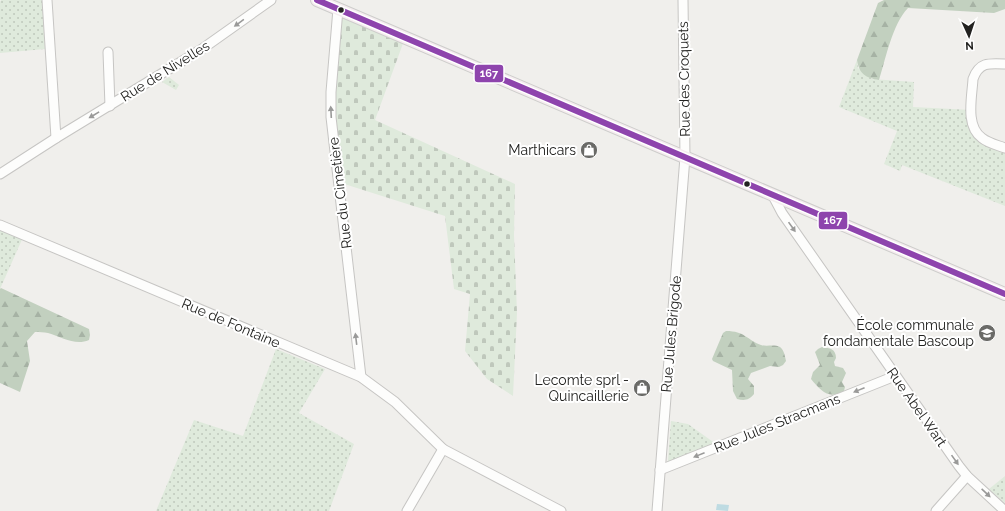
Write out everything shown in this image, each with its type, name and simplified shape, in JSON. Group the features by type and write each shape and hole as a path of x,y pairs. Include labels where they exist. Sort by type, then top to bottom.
{"main road":[{"path":"317,0 1005,294"}],"street":[{"path":"46,0 56,138"},
{"name":"Rue de Nivelles","path":"0,174 202,49 271,0"},
{"name":"Rue des Croquets","path":"683,0 685,157"},
{"name":"Rue du Cimetière","path":"338,9 330,92 331,117 361,377"},
{"path":"108,52 110,106"},
{"path":"1005,64 992,63 979,68 975,73 973,79 971,121 977,135 982,139 1005,148"},
{"name":"Rue Jules Brigode","path":"657,511 685,157"},
{"name":"Rue Abel Wart","path":"772,194 782,213 959,466 967,476 1005,510"},
{"name":"Rue de Fontaine","path":"0,225 361,377 395,402 443,449 561,511"},
{"name":"Rue Jules Stracmans","path":"660,470 895,376"},
{"path":"407,511 443,449"},
{"path":"936,511 967,476"}],"green space":[{"path":"1,0 42,0 45,49 0,53"},
{"path":"884,0 1005,0 1005,9 994,13 908,8 902,15 894,32 879,80 870,78 861,72 857,60 878,3"},
{"path":"338,9 405,38 375,120 515,184 514,235 517,313 513,396 487,379 465,351 470,294 454,289 445,216 338,182 331,117"},
{"path":"857,60 858,68 872,79 914,82 913,107 972,110 973,128 1005,148 1005,206 902,165 900,171 884,164 897,131 839,107"},
{"path":"169,77 179,85 176,90 162,82"},
{"path":"0,225 24,235 0,289"},
{"path":"1,288 89,329 89,340 84,342 68,340 48,333 35,332 27,341 30,361 20,392 0,383"},
{"path":"726,331 738,332 761,345 780,347 785,355 786,361 783,365 779,367 770,366 751,373 748,379 754,386 754,394 747,400 737,399 733,391 732,370 713,361 712,359 723,333"},
{"path":"822,347 834,351 836,355 834,362 835,366 843,368 846,373 842,382 845,387 844,391 839,394 834,395 826,393 811,379 813,372 820,365 815,352"},
{"path":"276,349 325,369 299,413 354,444 329,511 156,511 194,420 243,436"},
{"path":"671,421 688,424 716,444 672,461 668,461"},
{"path":"1005,476 1005,503 989,489"}],"water":[{"path":"717,504 729,505 728,511 716,510"}],"transit line":[{"name":"167","path":"317,0 1005,294"}],"place":[{"name":"Marthicars","path":"589,150"},
{"name":"École communale fondamentale Bascoup","path":"987,333"},
{"name":"Lecomte sprl - Quincaillerie","path":"642,388"}]}
